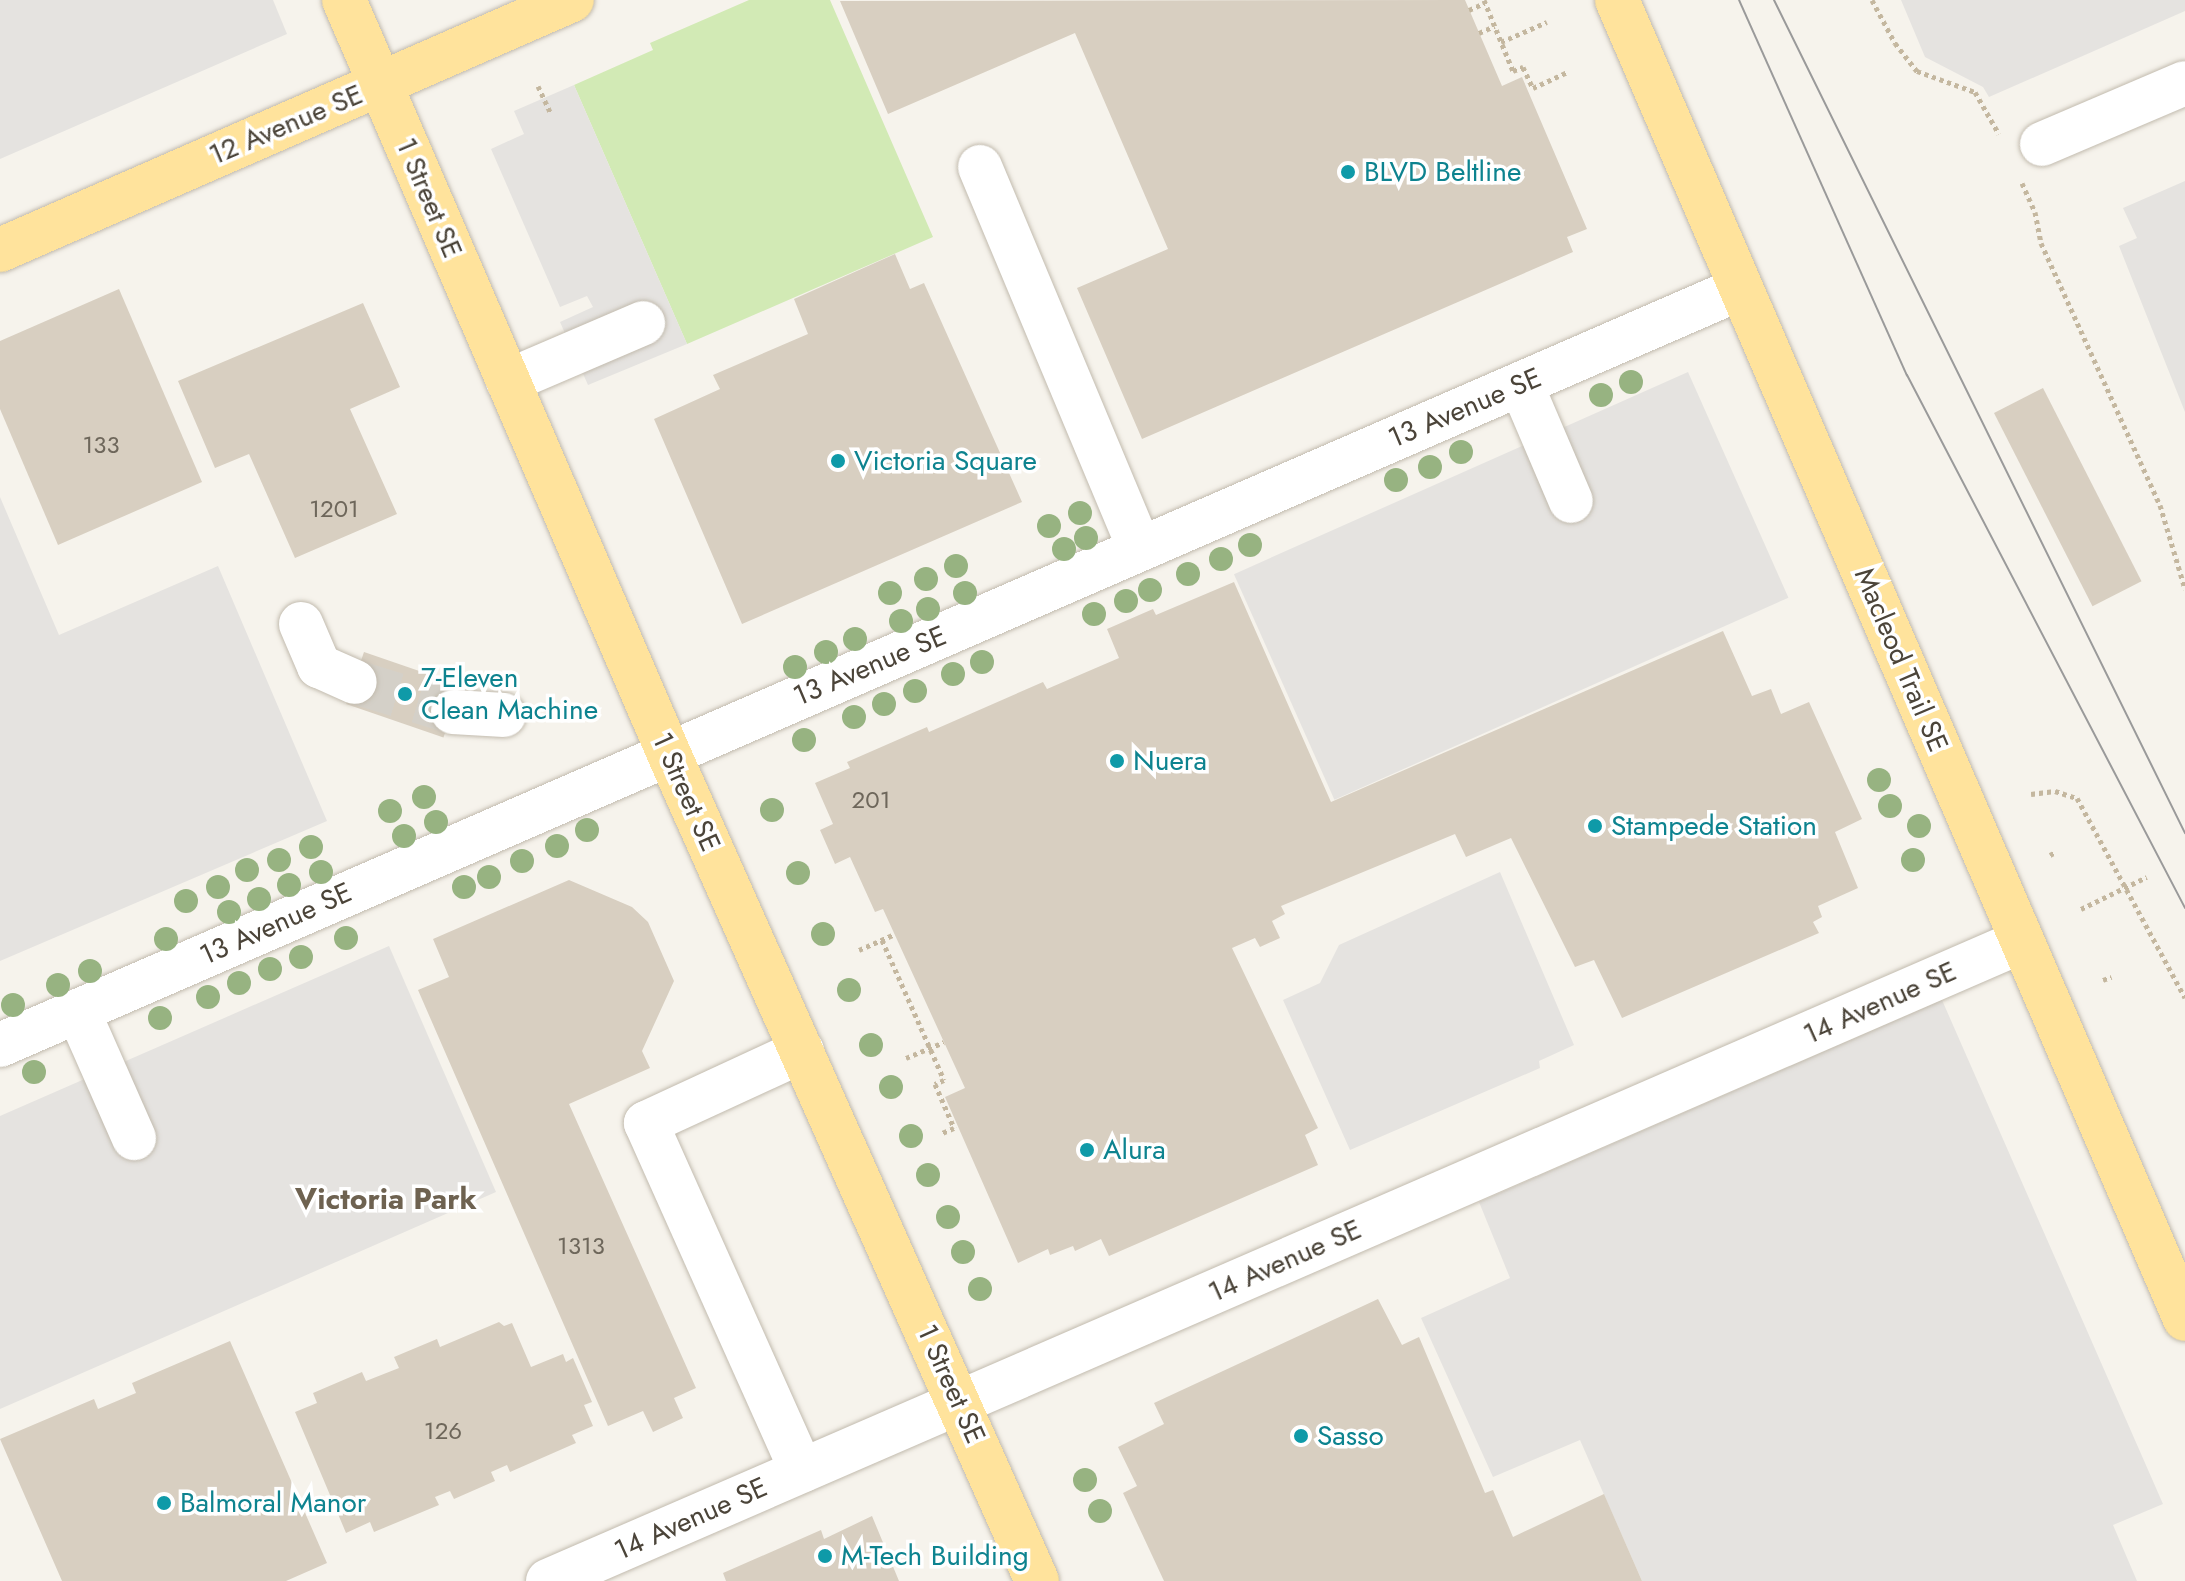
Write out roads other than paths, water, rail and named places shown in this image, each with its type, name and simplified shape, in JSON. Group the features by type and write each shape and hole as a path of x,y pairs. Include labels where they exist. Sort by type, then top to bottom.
{"main road":[{"name":"1 Street SE","path":"344,0 669,754 1037,1581"},
{"name":"12 Avenue SE","path":"0,250 572,0"},
{"name":"Macleod Trail SE","path":"1617,0 2185,1319"}],"street":[{"path":"2020,151 2185,83"},
{"path":"980,167 1140,549"},
{"name":"13 Avenue SE","path":"0,1045 1741,288"},
{"path":"508,381 643,323"},
{"path":"1521,384 1571,501"},
{"path":"301,624 319,666 355,682"},
{"path":"453,712 504,715"},
{"name":"14 Avenue SE","path":"548,1581 2022,941"},
{"path":"78,1011 134,1138"},
{"path":"802,1051 646,1123 802,1471"}],"tunnel":[{"path":"355,682 453,712"}],"tram line":[{"path":"1739,0 1907,375 2185,908"},
{"path":"1774,0 2185,833"}],"place":[{"name":"BLVD Beltline","path":"1348,172"},
{"name":"Victoria Square","path":"838,461"},
{"name":"7-Eleven Clean Machine","path":"405,694"},
{"name":"Nuera","path":"1117,761"},
{"name":"Stampede Station","path":"1595,826"},
{"name":"Alura","path":"1087,1150"},
{"name":"Sasso","path":"1301,1436"},
{"name":"Balmoral Manor","path":"164,1503"},
{"name":"M-Tech Building","path":"825,1556"}],"district":[{"name":"Victoria Park","path":"386,1199"}]}
